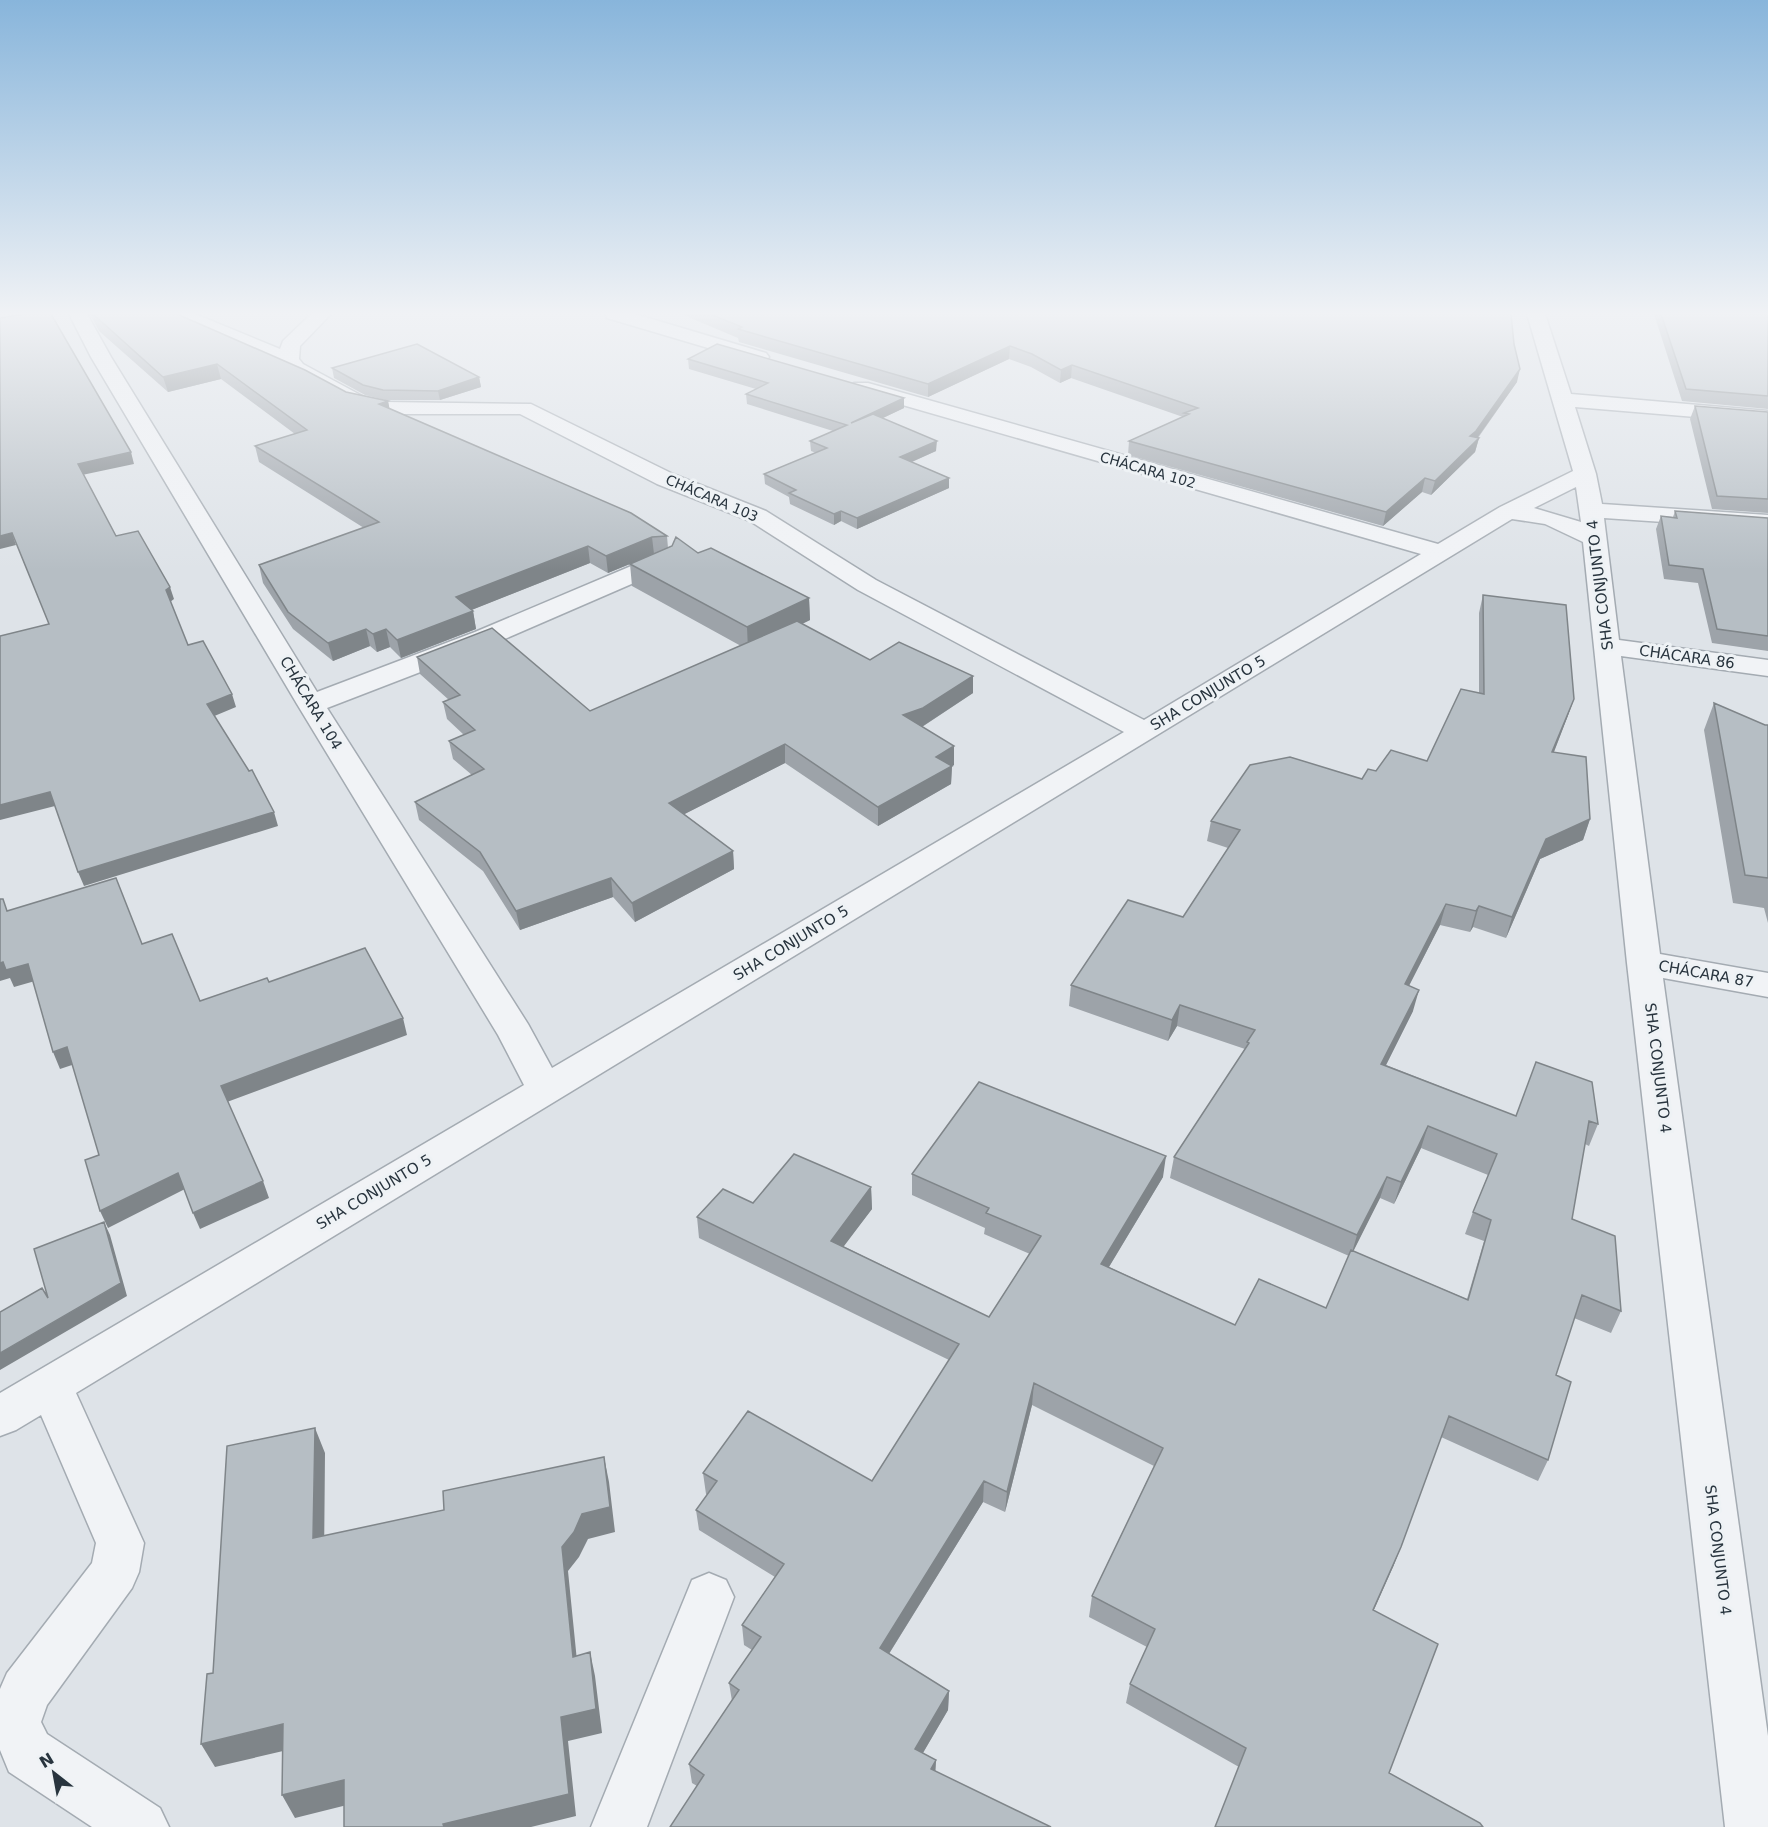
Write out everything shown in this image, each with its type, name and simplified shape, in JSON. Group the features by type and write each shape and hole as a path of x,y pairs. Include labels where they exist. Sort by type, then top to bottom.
{"street":[{"name":"CHÁCARA 104","path":"127,399 515,1034 546,1090"},
{"name":"CHÁCARA 103","path":"352,399 385,408 524,408 665,479 758,516 867,585 1145,732"},
{"name":"CHÁCARA 102","path":"904,399 1441,552"},
{"path":"1563,400 1768,417"},
{"name":"SHA CONJUNTO 4","path":"1563,400 1585,474 1593,525 1644,963 1753,1827"},
{"name":"SHA CONJUNTO 5","path":"0,1416 1145,732 1508,512 1585,474"},
{"path":"1508,512 1552,518 1575,526 1768,522"},
{"path":"311,704 484,638 663,561"},
{"name":"CHÁCARA 86","path":"1607,646 1768,668"},
{"name":"CHÁCARA 87","path":"1644,963 1768,985"},
{"path":"51,1386 120,1543 116,1572 25,1690 15,1723 28,1753 141,1827"},
{"path":"619,1827 708,1596"}],"building":[{"path":"0,399 100,399 131,452 78,464 116,536 138,531 170,587 166,590 188,645 203,641 232,694 207,704 249,771 252,770 274,812 78,872 50,792 0,805 0,636 49,624 12,533 0,536"},
{"path":"265,399 388,401 379,404 631,513 667,536 652,537 606,556 588,546 456,597 473,611 397,640 386,629 373,634 366,629 328,643 288,612 259,565 379,522 255,446 307,430"},
{"path":"763,399 901,399 851,423 873,414 937,441 900,457 949,478 857,518 841,511 834,514 789,493 796,490 764,474 827,448 810,441 847,425"},
{"path":"1172,399 1499,399 1470,436 1479,438 1435,481 1425,478 1386,512 1129,441 1198,408"},
{"path":"1695,406 1768,412 1768,499 1717,496"},
{"path":"1675,511 1768,518 1768,636 1717,629 1703,569 1669,565 1661,516 1677,518"},
{"path":"676,537 698,553 711,548 809,598 747,627 630,564 672,546"},
{"path":"1483,595 1566,605 1574,699 1552,752 1586,757 1590,819 1546,839 1512,917 1479,906 1476,911 1446,904 1405,984 1419,990 1381,1064 1516,1116 1536,1062 1592,1082 1598,1124 1589,1121 1572,1219 1615,1236 1621,1311 1582,1295 1556,1375 1571,1382 1548,1460 1449,1416 1401,1547 1373,1610 1438,1644 1389,1773 1480,1823 1483,1827 1215,1827 1246,1748 1130,1684 1155,1629 1092,1596 1163,1448 1034,1383 1007,1492 984,1481 880,1648 949,1691 915,1749 936,1760 931,1769 1051,1827 670,1827 704,1775 689,1764 739,1690 729,1683 761,1637 742,1625 784,1564 696,1510 717,1481 703,1473 748,1411 872,1481 959,1344 697,1217 723,1189 753,1203 794,1154 871,1187 831,1241 989,1317 1041,1236 986,1213 989,1208 912,1174 979,1082 1166,1156 1101,1264 1235,1325 1259,1279 1326,1308 1351,1250 1468,1300 1491,1220 1473,1212 1497,1154 1428,1126 1401,1182 1387,1177 1357,1235 1174,1157 1249,1043 1247,1042 1255,1030 1180,1005 1172,1020 1071,985 1128,900 1183,917 1240,830 1211,821 1250,765 1290,757 1362,779 1368,769 1376,771 1391,750 1427,761 1461,689 1484,694"},
{"path":"797,621 870,660 899,642 973,676 923,708 903,715 954,746 936,757 952,766 878,807 785,744 669,803 733,851 632,903 611,878 516,911 480,852 415,802 484,769 449,741 475,730 443,702 460,695 417,657 492,628 590,711"},
{"path":"1714,703 1768,725 1768,878 1745,875"},
{"path":"116,878 142,944 172,934 200,1001 267,978 269,982 365,948 403,1018 221,1086 263,1181 193,1213 178,1173 100,1211 85,1160 99,1155 67,1047 53,1052 28,964 6,970 3,962 0,963 0,899 3,899 7,911"},
{"path":"104,1222 121,1283 0,1353 0,1312 42,1288 48,1298 34,1249"},
{"path":"315,1428 313,1538 444,1510 443,1491 604,1457 610,1507 582,1514 574,1532 562,1547 573,1657 590,1652 596,1709 561,1717 569,1794 443,1824 444,1827 344,1827 344,1780 282,1795 283,1724 201,1744 207,1674 213,1673 227,1446"}]}
